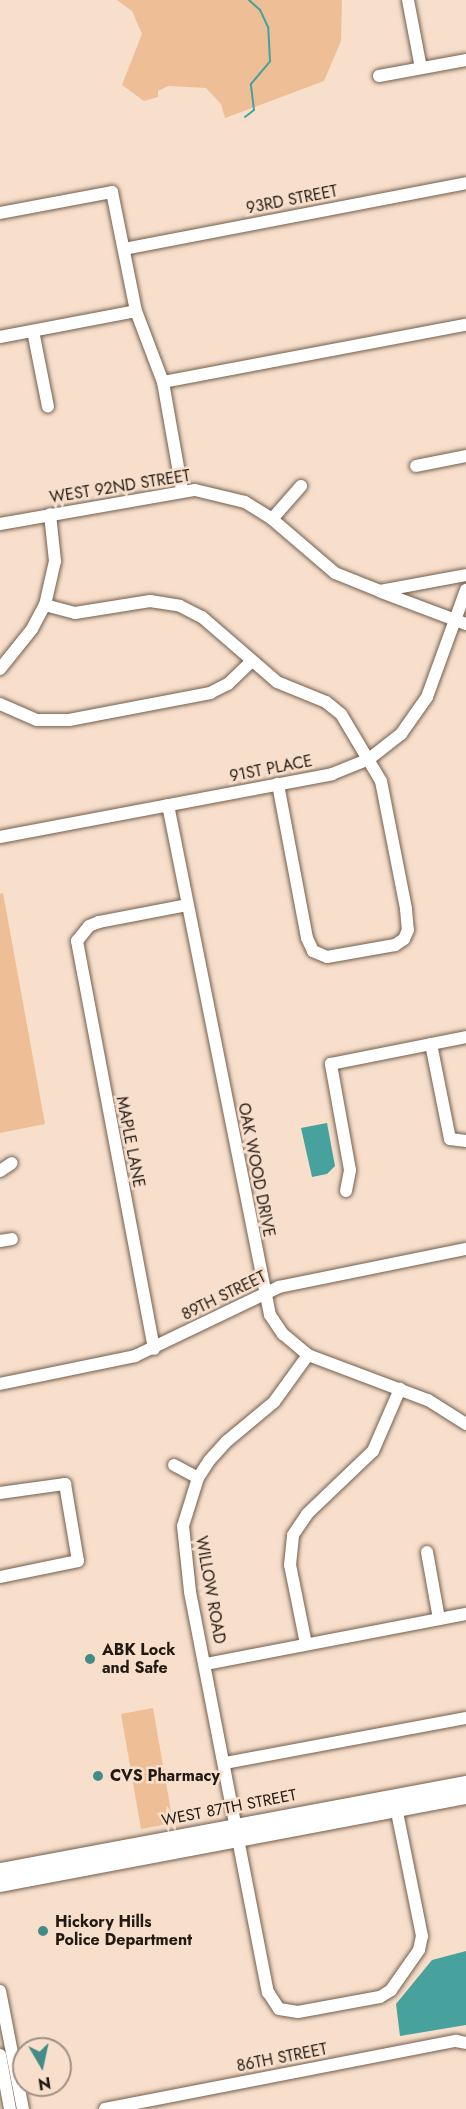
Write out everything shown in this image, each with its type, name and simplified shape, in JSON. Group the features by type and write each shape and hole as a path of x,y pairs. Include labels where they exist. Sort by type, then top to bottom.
{"main road":[{"name":"WEST 87TH STREET","path":"0,1870 238,1831 395,1802 466,1783"},
{"name":"WEST 87TH STREET","path":"395,1802 466,1796"},
{"name":"WEST 87TH STREET","path":"0,1884 238,1831"}],"street":[{"path":"408,0 421,68"},
{"path":"379,76 466,60"},
{"name":"93RD STREET","path":"123,249 466,183"},
{"path":"0,213 112,192 136,311 163,382 182,490"},
{"path":"0,337 136,311"},
{"path":"163,382 466,325"},
{"path":"33,331 48,407"},
{"path":"416,466 466,456"},
{"path":"272,519 301,486"},
{"name":"WEST 92ND STREET","path":"0,524 182,490 225,494 272,519 336,573 461,622"},
{"path":"0,669 32,629 45,604 55,561 50,514"},
{"path":"380,591 466,575"},
{"path":"461,622 466,590"},
{"path":"45,604 75,613 130,603 166,601 202,617 251,662 277,682 335,709 369,759 384,793 408,930 395,945 327,957 313,951 307,938 278,784"},
{"name":"91ST PLACE","path":"0,837 332,774 369,759 401,734 428,697 461,622"},
{"path":"0,704 27,718 69,720 210,693 228,684 251,662"},
{"name":"OAK WOOD DRIVE","path":"168,805 263,1292 279,1329 308,1355 428,1400 464,1418"},
{"name":"MAPLE LANE","path":"154,1349 73,939 89,926 99,922 187,905"},
{"path":"346,1191 350,1170 331,1064 466,1037"},
{"path":"431,1044 450,1139 466,1141"},
{"path":"0,1171 12,1162"},
{"name":"89TH STREET","path":"0,1384 116,1361 154,1349 263,1292 317,1277 466,1249"},
{"name":"WILLOW ROAD","path":"308,1355 274,1402 226,1442 198,1478 188,1504 183,1539 268,1992 274,2005 284,2012 298,2012 386,1994 419,1950 422,1940 395,1802"},
{"path":"306,1644 290,1565 293,1535 307,1514 373,1450 400,1389"},
{"path":"174,1465 198,1478"},
{"path":"0,1493 65,1484 78,1561 0,1577"},
{"path":"427,1552 439,1619"},
{"path":"206,1664 466,1614"},
{"path":"225,1763 466,1718"},
{"path":"0,1991 23,2109"},
{"name":"86TH STREET","path":"105,2109 456,2041 466,2043"},
{"path":"0,2055 10,2109"}],"shaded area":[{"path":"117,0 342,0 341,41 324,81 225,118 221,104 206,88 168,86 158,91 158,97 144,101 122,85 142,34 132,11"},
{"path":"3,893 45,1124 0,1133 0,894"},
{"path":"153,1708 173,1823 141,1829 121,1714"}],"water":[{"path":"327,1123 335,1166 327,1174 312,1177 301,1128"},
{"path":"466,1951 466,2025 400,2036 396,2004 432,1960"}],"waterway":[{"path":"245,117 254,110 251,84 270,61 268,27 260,10 249,0"}],"place":[{"name":"ABK Lock and Safe","path":"90,1659"},
{"name":"CVS Pharmacy","path":"98,1776"},
{"name":"Hickory Hills Police Department","path":"43,1931"}]}
